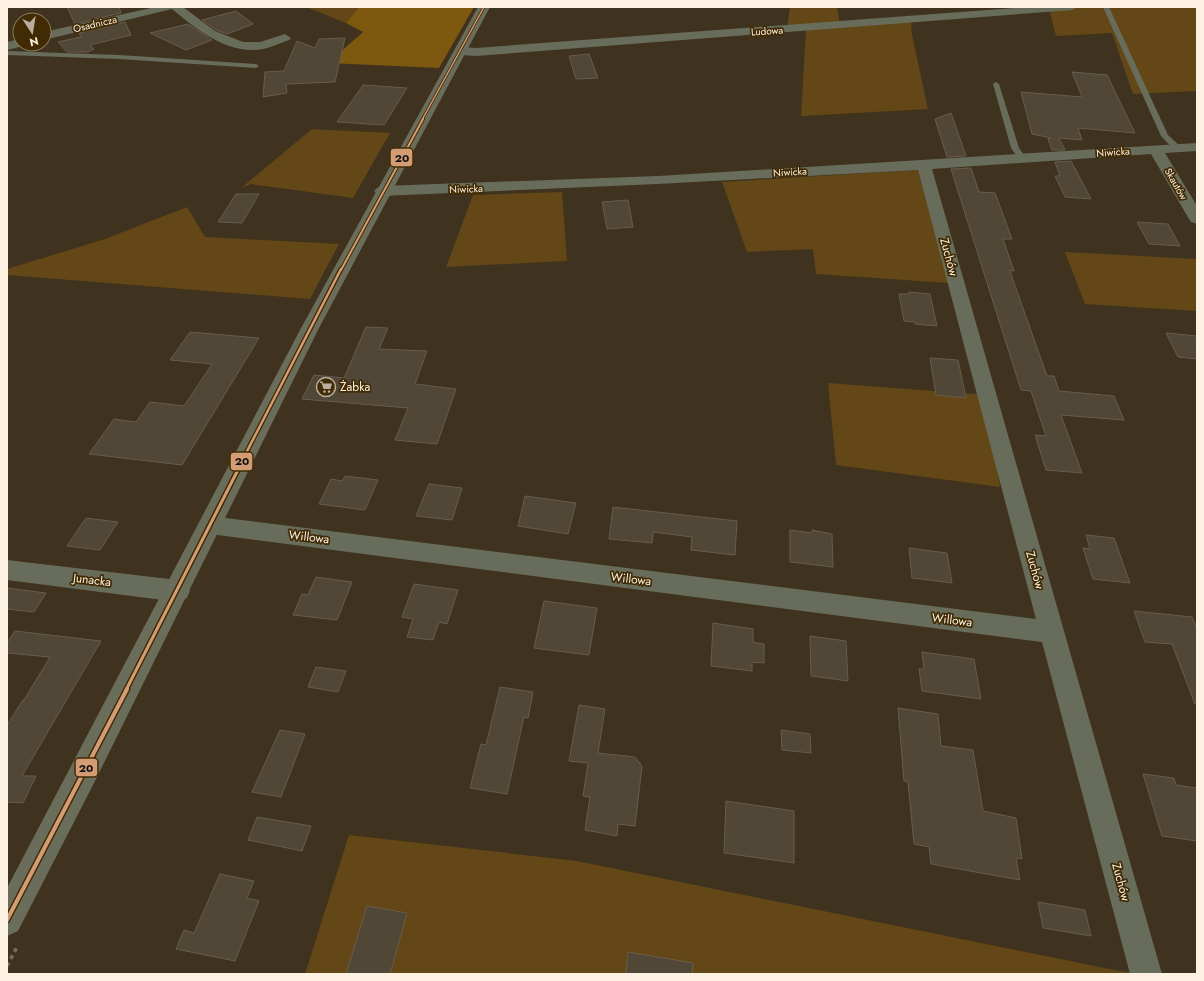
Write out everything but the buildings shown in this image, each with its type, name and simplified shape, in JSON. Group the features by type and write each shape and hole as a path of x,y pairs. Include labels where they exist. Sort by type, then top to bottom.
{"street":[{"name":"Osadnicza","path":"52,34 150,9 169,7"},
{"path":"176,7 200,26 231,42 253,47 285,38"},
{"path":"7,920 111,724 210,525 382,191 484,7"},
{"name":"Ludowa","path":"460,51 476,52 719,35 1072,7"},
{"name":"Niwicka","path":"382,191 484,188 924,165 1197,147"},
{"name":"Skautów","path":"1156,150 1197,219"},
{"name":"Zuchów","path":"924,165 1146,974"},
{"name":"Willowa","path":"210,525 1052,632"},
{"name":"Junacka","path":"7,570 178,591"}],"lane":[{"path":"1106,7 1165,136 1177,148"},
{"path":"10,45 119,57 256,66"},
{"path":"996,84 1015,148 1023,159"}],"shaded area":[{"path":"306,7 359,7 346,23"},
{"path":"359,7 474,7 439,68 328,63 363,32 346,23"},
{"path":"790,7 837,7 840,25 911,20 912,35 928,109 801,116 806,30 787,28"},
{"path":"1072,7 1197,7 1197,91 1133,94 1112,33 1056,36 1049,9"},
{"path":"312,129 390,133 353,198 251,184 241,188"},
{"path":"918,170 949,283 816,274 813,249 747,252 722,182"},
{"path":"562,192 567,261 446,267 473,195"},
{"path":"187,207 205,237 339,244 310,299 7,275 7,269 105,239"},
{"path":"1065,252 1197,259 1197,311 1085,304"},
{"path":"828,383 987,395 1000,487 836,465"},
{"path":"349,835 577,861 1119,971 1152,974 305,974"}],"transit line":[{"name":"20","path":"7,920 84,773 309,330 484,7"}],"place":[{"name":"Żabka","path":"326,387"}]}
